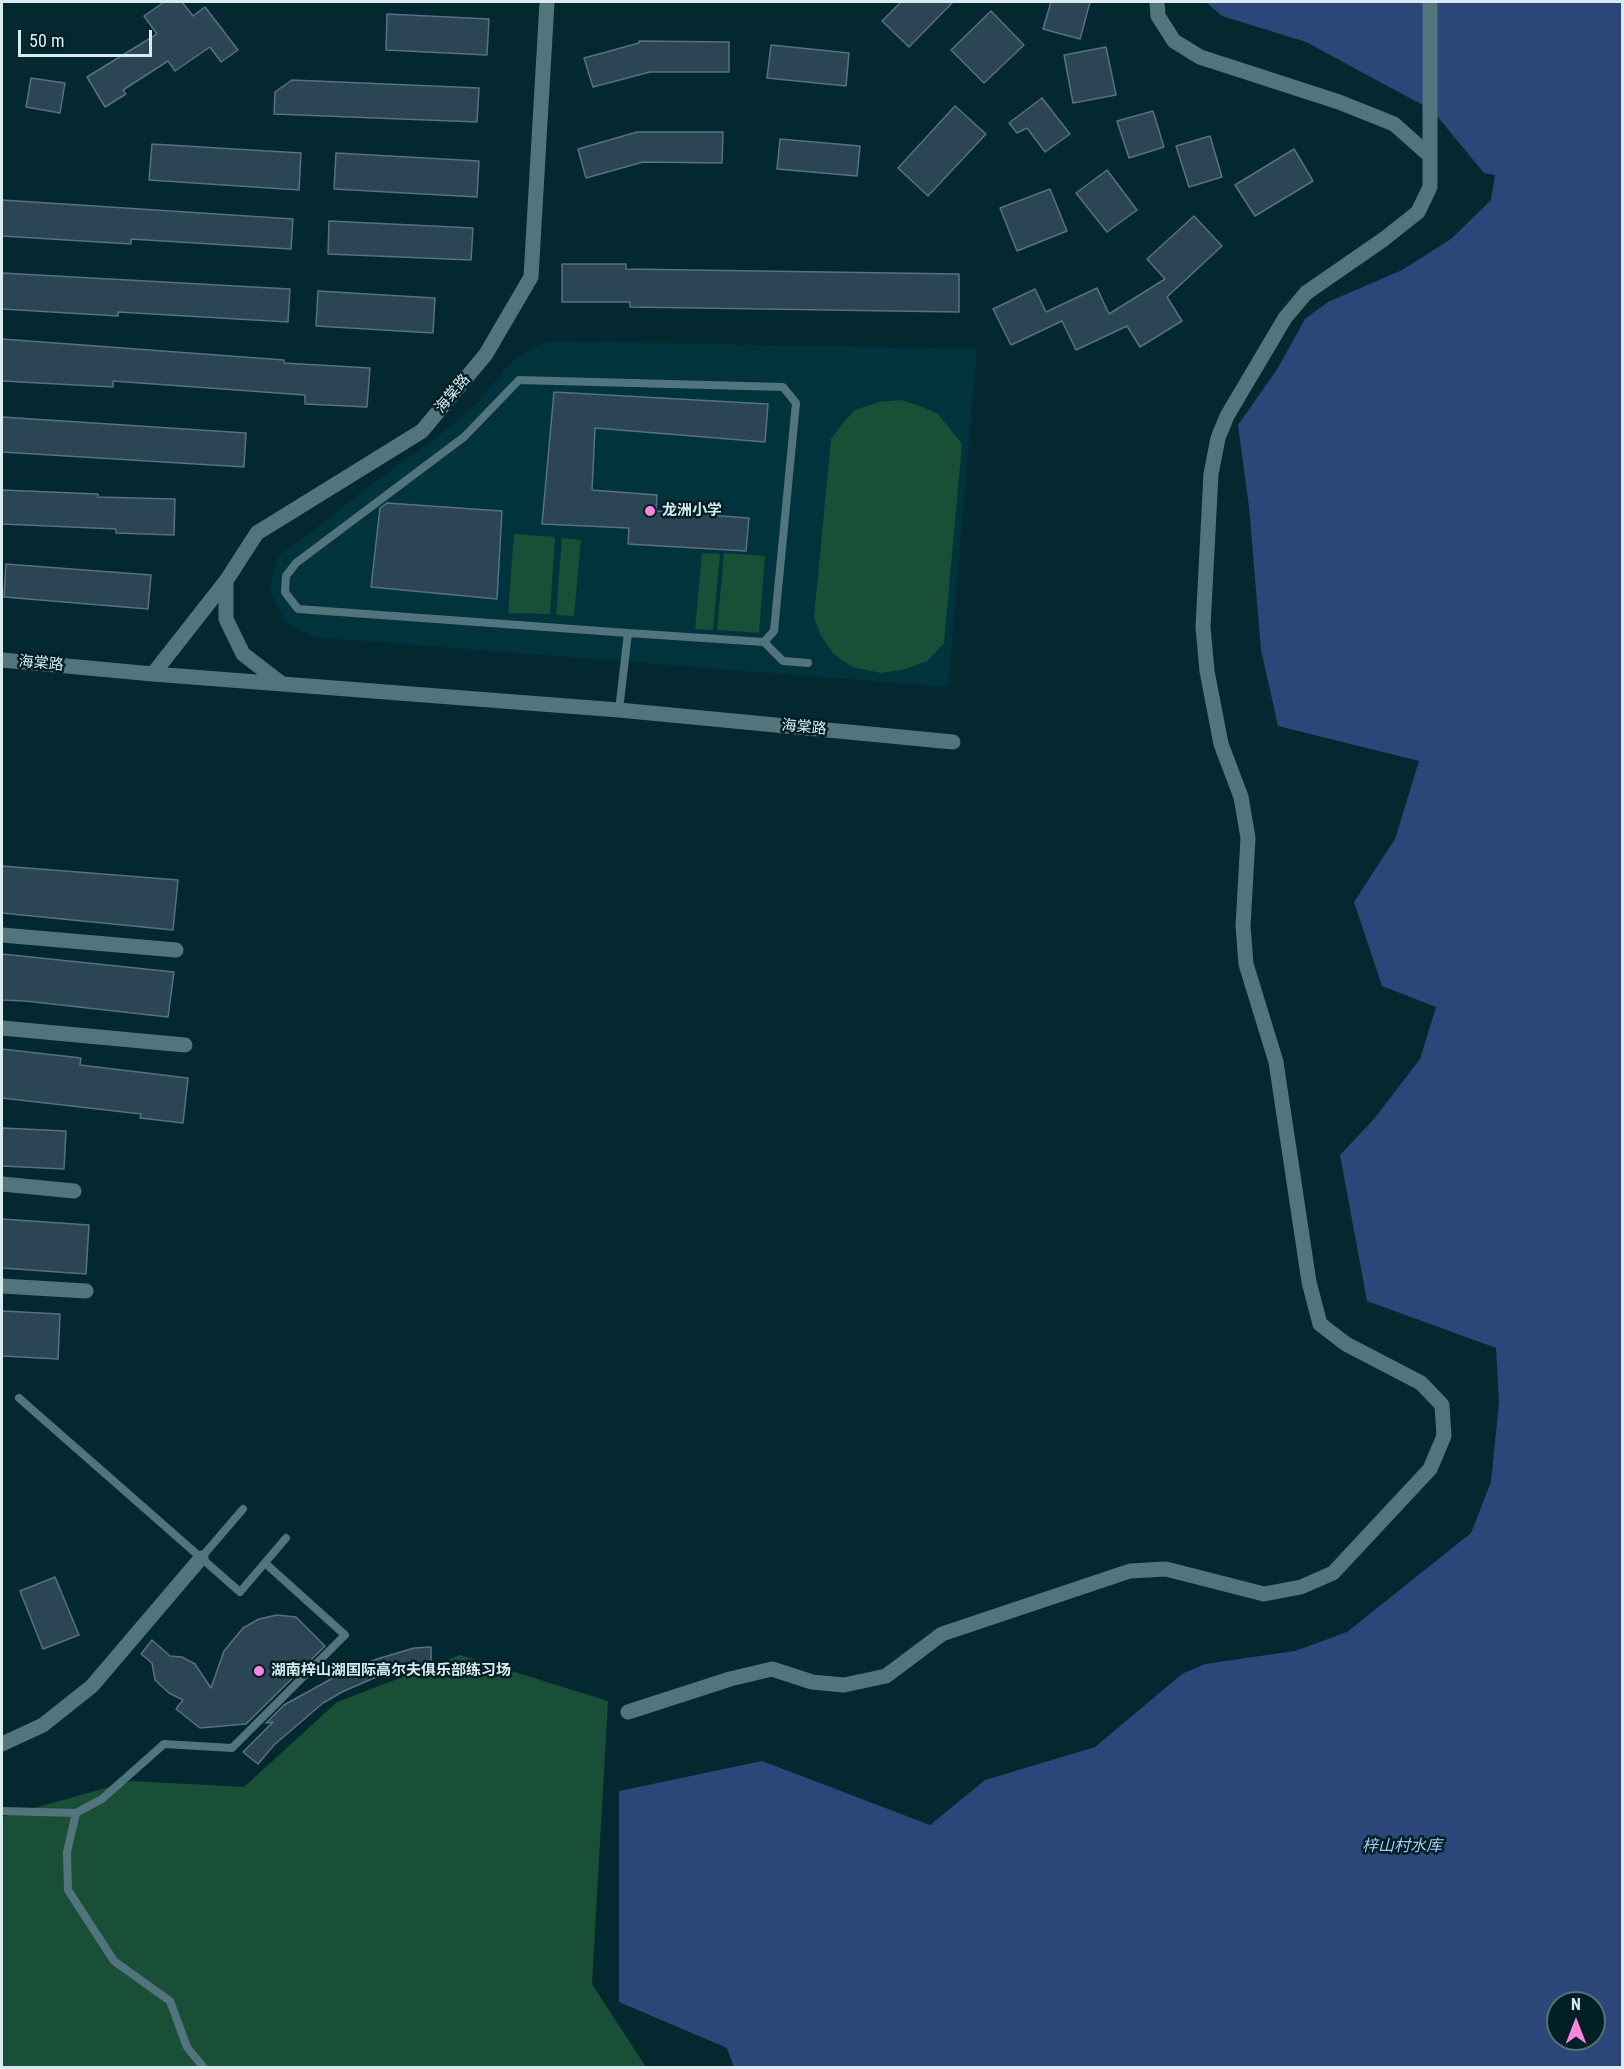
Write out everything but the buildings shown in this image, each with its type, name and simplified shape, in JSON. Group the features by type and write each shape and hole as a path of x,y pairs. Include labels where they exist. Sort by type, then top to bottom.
{"street":[{"name":"海棠路","path":"153,674 226,581 257,533 422,431 486,354 531,277 547,2"},
{"path":"1157,2 1158,16 1174,41 1200,57 1339,102 1394,124 1430,156"},
{"path":"628,1712 730,1679 772,1669 812,1682 844,1685 886,1676 942,1634 1130,1571 1166,1569 1264,1594 1301,1587 1333,1574 1430,1469 1444,1436 1442,1405 1421,1383 1346,1344 1320,1324 1309,1282 1276,1062 1246,964 1243,926 1248,838 1241,797 1221,744 1207,671 1203,627 1211,474 1218,438 1227,416 1285,318 1306,294 1418,212 1430,187 1430,2"},
{"path":"226,581 226,619 243,654 282,684"},
{"name":"海棠路","path":"2,660 619,710 953,742"},
{"path":"2,935 176,950"},
{"path":"2,1028 185,1046"},
{"path":"2,1184 74,1191"},
{"path":"2,1286 86,1292"},
{"path":"2,1744 43,1725 92,1686 201,1558"}],"lane":[{"path":"765,642 774,630 796,403 783,387 519,380 464,437 296,563 286,576 285,592 298,609 765,642 783,661 808,663"},
{"path":"619,710 628,633"},
{"path":"19,1398 240,1592 286,1538"},
{"path":"201,1558 243,1509"},
{"path":"2,1810 76,1813 102,1800 164,1744 232,1748 345,1635 265,1563"},
{"path":"76,1813 67,1852 68,1890 114,1961 170,2001 187,2047 204,2067"}],"shaded area":[{"name":"龙洲小学","path":"548,341 977,349 948,687 314,637 285,622 269,589 278,556 441,434 475,405 515,358"}],"green space":[{"path":"901,400 938,414 962,444 944,643 927,661 906,669 881,673 852,667 834,654 821,636 814,617 831,439 855,410 879,402"},
{"path":"514,534 555,537 550,614 508,613"},
{"path":"562,538 581,540 574,616 556,615"},
{"path":"702,553 720,554 713,630 695,629"},
{"path":"724,553 765,556 759,633 717,630"},
{"path":"460,1655 608,1701 592,1984 646,2067 2,2068 2,1817 131,1781 244,1787 337,1702"}],"water":[{"name":"梓山村水库","path":"1206,2 1622,2 1622,2067 734,2067 727,2048 619,2002 619,1791 762,1761 930,1825 985,1780 1095,1747 1182,1674 1205,1664 1295,1651 1347,1632 1471,1533 1491,1482 1499,1402 1496,1348 1367,1301 1340,1155 1374,1119 1420,1059 1436,1007 1382,986 1354,902 1395,839 1419,761 1278,726 1261,650 1249,507 1238,425 1278,368 1305,319 1328,302 1402,270 1451,239 1491,200 1495,175 1484,173 1432,110 1306,42 1222,16"}],"place":[{"name":"龙洲小学","path":"650,511"},
{"name":"湖南梓山湖国际高尔夫俱乐部练习场","path":"259,1671"}]}
